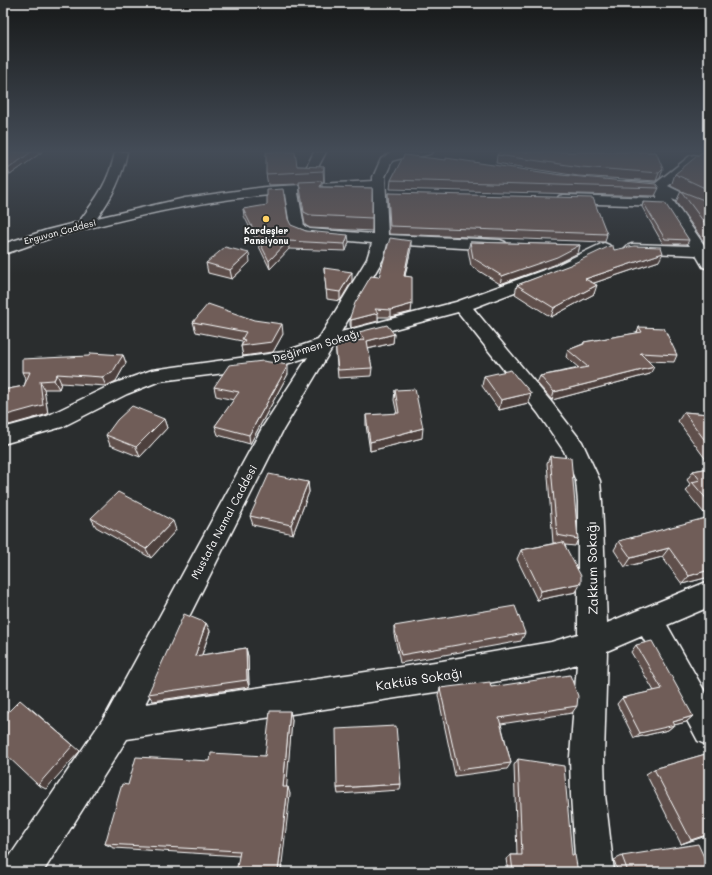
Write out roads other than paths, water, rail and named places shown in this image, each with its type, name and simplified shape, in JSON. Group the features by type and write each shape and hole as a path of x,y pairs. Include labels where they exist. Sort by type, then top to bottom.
{"street":[{"path":"85,224 107,193"},
{"name":"Erguvan Caddesi","path":"3,248 52,232 185,202 255,193"},
{"path":"291,193 297,226 302,231 317,234 381,239 518,245"},
{"name":"Mustafa Namal Caddesi","path":"21,872 118,724 273,428 326,343 375,259 381,239 384,193"},
{"path":"661,193 709,264"},
{"path":"671,193 709,212"},
{"path":"550,199 667,202"},
{"path":"572,247 700,251"},
{"name":"Değirmen Sokağı","path":"3,436 54,422 142,380 171,373 264,362 303,352 326,343 462,306 561,269 604,248"},
{"name":"Zakkum Sokağı","path":"462,306 545,408 574,448 588,481 590,502 593,643 587,756 588,803 592,848 596,872"},
{"name":"Kaktüs Sokağı","path":"118,724 442,676 551,657 593,643 709,594"},
{"path":"648,619 709,730"}],"place":[{"name":"Kardeşler Pansiyonu","path":"266,219"}]}
